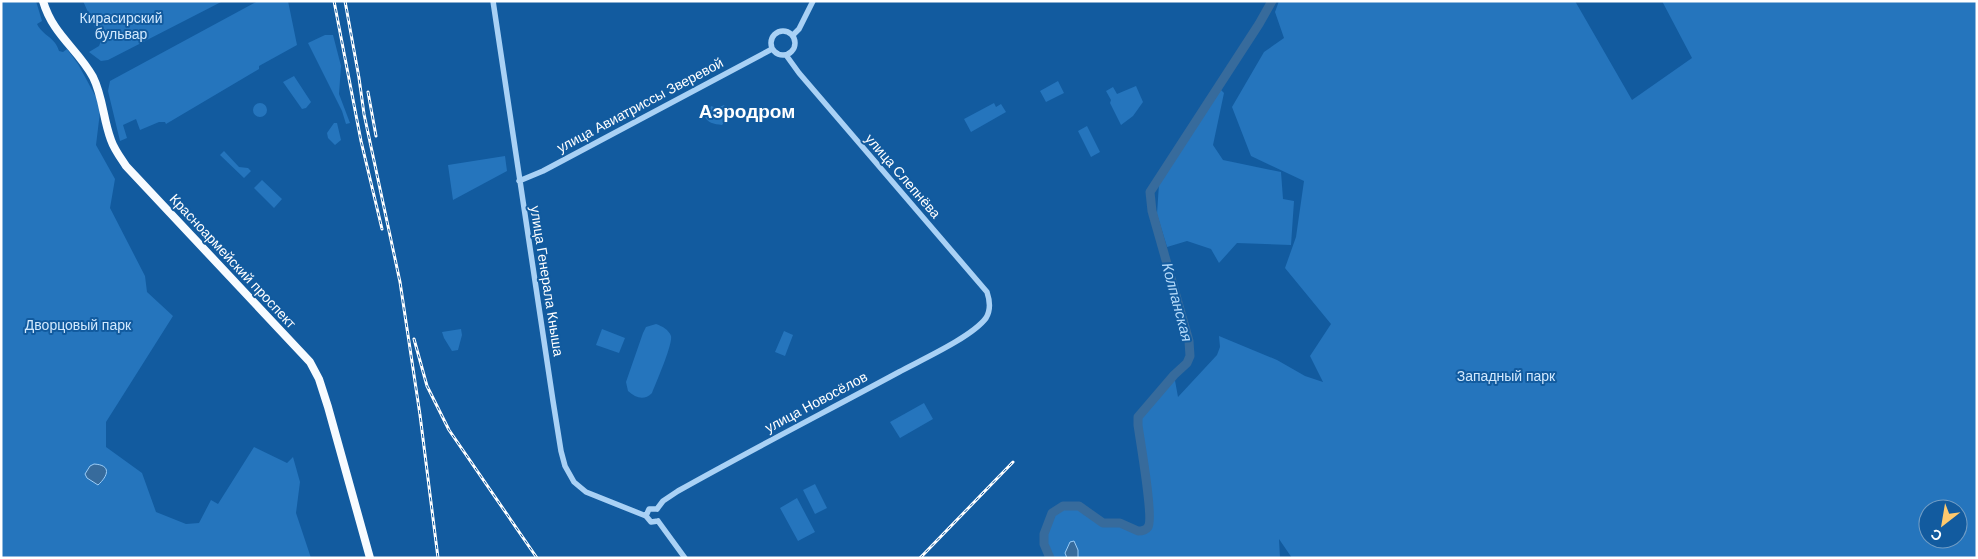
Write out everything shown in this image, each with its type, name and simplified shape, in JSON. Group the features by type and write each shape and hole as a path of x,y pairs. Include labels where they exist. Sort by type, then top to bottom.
{"main road":[{"name":"Красноармейский проспект","path":"43,1 50,21 85,64 93,77 102,101 110,138 126,166 310,362 319,379 328,407 370,558"}],"street":[{"name":"улица Генерала Кныша","path":"492,1 553,401 566,466 574,482 586,492 646,516"},
{"path":"793,35 799,29 813,1"},
{"path":"781,31 793,35 795,46 792,52 786,55 776,53 772,49 772,38 776,33 781,31"},
{"name":"улица Авиатриссы Зверевой","path":"519,181 543,171 772,49"},
{"name":"улица Слепнёва","path":"786,55 808,84 987,292 990,303 987,317"},
{"name":"улица Новосёлов","path":"657,509 663,500 678,491 941,350 978,326 987,317"},
{"path":"649,509 657,509 660,516 658,521 650,522 646,516 649,509"},
{"path":"658,521 685,558"}],"green space":[{"name":"Дворцовый парк","path":"1,1 36,1 42,21 37,24 55,43 59,51 63,52 67,49 78,64 97,99 100,112 96,145 115,179 110,208 145,276 147,292 173,316 106,422 106,447 142,473 156,512 186,524 199,523 211,500 218,504 254,447 287,463 293,457 300,482 296,513 311,558 1,558"},
{"name":"Кирасирский бульвар","path":"83,1 223,1 108,60 101,61 89,52 99,46 101,41"},
{"path":"258,1 288,1 297,45 259,66 259,69 166,124 165,122 159,122 140,130 136,119 123,125 127,138 120,141 108,91 110,81"},
{"name":"Западный парк","path":"1279,1 1575,1 1632,100 1692,58 1662,1 1977,1 1977,558 1292,558 1279,539 1280,558 1078,558 1078,550 1065,553 1067,558 1050,558 1044,544 1044,534 1052,513 1063,506 1079,506 1103,523 1120,523 1138,531 1148,527 1148,497 1138,417 1174,375 1178,397 1217,355 1220,347 1219,336 1277,360 1305,376 1323,382 1310,356 1331,324 1285,268 1296,237 1304,181 1251,156 1232,107 1264,52 1284,38 1275,12"},
{"path":"325,35 333,35 341,66 339,94 350,123 346,124 342,111 308,43"},
{"path":"294,76 311,102 306,108 302,109 283,82"},
{"path":"1058,81 1064,93 1046,102 1040,91"},
{"path":"1136,86 1143,102 1133,116 1121,125 1106,91 1113,87 1117,94"},
{"path":"1220,89 1224,93 1213,145 1223,160 1281,172 1283,199 1294,201 1291,245 1237,243 1219,263 1211,249 1187,241 1167,247 1157,214 1159,184"},
{"path":"257,103 263,103 267,110 263,117 257,117 253,113 253,107"},
{"path":"994,103 996,107 1001,104 1006,112 971,132 964,119"},
{"path":"724,105 730,115 722,125 711,123 705,118 704,115 708,113 711,106 717,108"},
{"path":"334,123 337,123 341,140 335,145 328,138 327,133"},
{"path":"1087,126 1100,152 1091,157 1078,131"},
{"path":"224,151 239,167 248,168 251,171 244,178 220,155"},
{"path":"505,156 507,171 453,200 448,165"},
{"path":"262,180 282,199 274,208 254,188"},
{"path":"656,324 669,332 671,340 664,364 652,393 640,398 628,391 626,382 646,327"},
{"path":"461,329 462,335 458,350 452,351 442,332"},
{"path":"602,329 625,338 619,353 596,345"},
{"path":"784,331 793,335 785,356 775,352"},
{"path":"924,403 933,419 900,438 890,422"},
{"path":"815,484 827,508 815,514 803,490"},
{"path":"797,498 815,532 798,541 780,508"}],"shaded area":[{"path":"94,464 104,466 106,469 106,475 98,485 87,478 85,474 90,466"},
{"path":"1074,541 1078,550 1078,558 1067,558 1065,553 1070,542"}],"waterway":[{"name":"Колпанская","path":"1050,558 1044,544 1044,534 1052,513 1063,506 1079,506 1103,523 1120,523 1138,531 1145,530 1148,527 1148,495 1138,417 1174,375 1187,363 1190,356 1189,341 1152,211 1150,192 1272,1"}],"railway":[{"path":"334,1 361,141 382,229"},
{"path":"345,1 364,114 400,282 420,415 438,558"},
{"path":"368,92 376,136"},
{"path":"414,339 427,386 449,430 537,558"},
{"path":"920,558 1013,462"}],"district":[{"name":"Аэродром","path":"747,111"}]}
